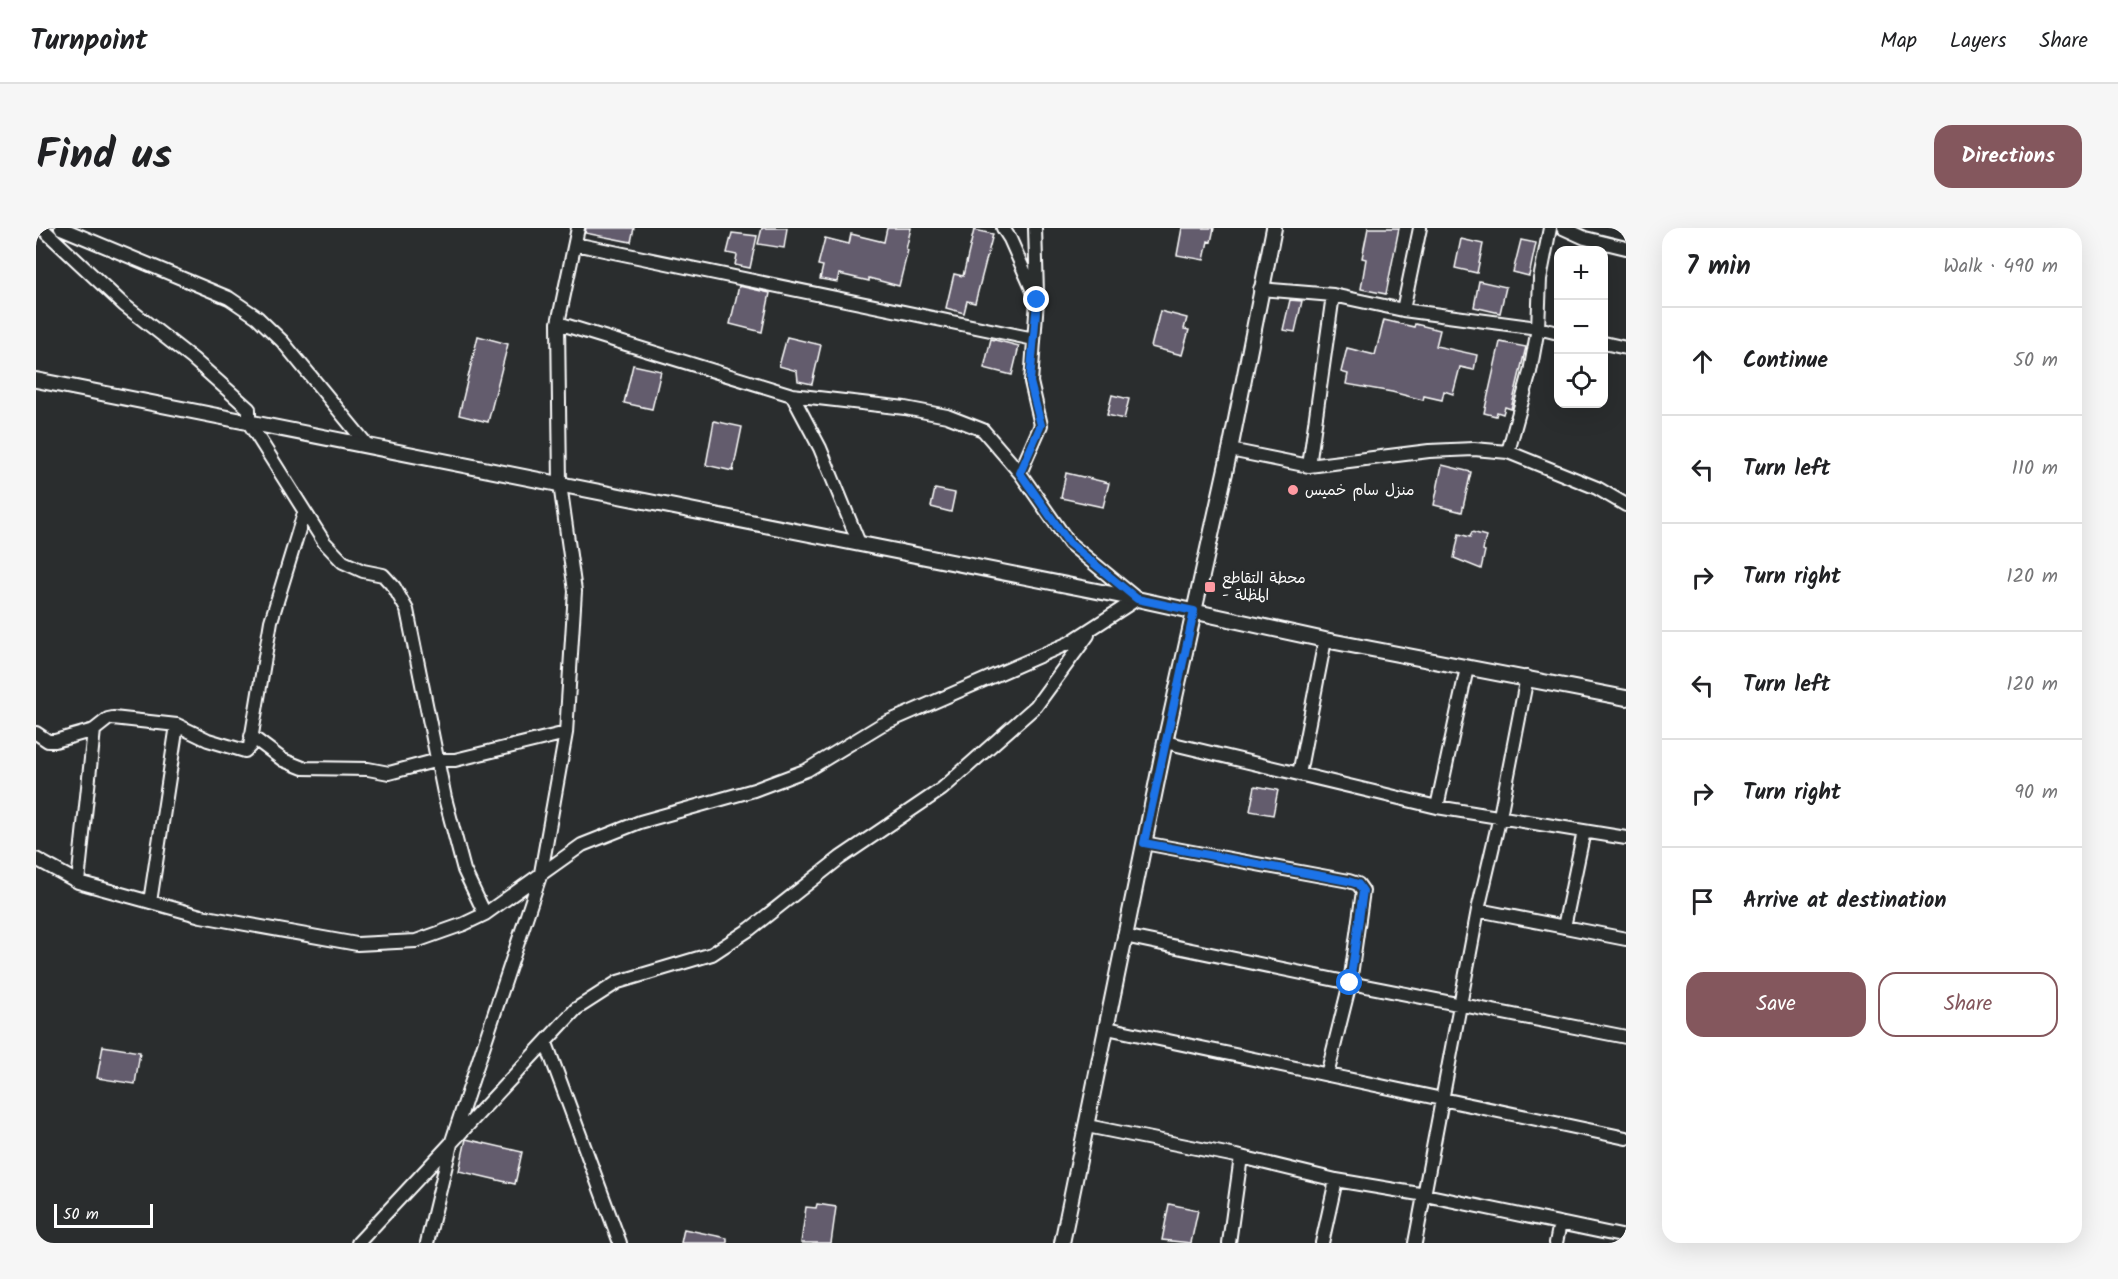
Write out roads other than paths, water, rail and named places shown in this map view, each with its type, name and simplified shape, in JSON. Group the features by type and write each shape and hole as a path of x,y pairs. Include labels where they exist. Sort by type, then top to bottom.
{"street":[{"path":"42,228 124,305 193,358 249,409 249,423 324,542 343,562 363,571 382,575 394,587 406,610 464,870 485,914"},
{"path":"61,228 229,298 257,317 282,341 368,446"},
{"path":"428,1243 451,1144 541,873 566,733 575,591 560,484 558,323 578,228"},
{"path":"1003,228 1037,300"},
{"path":"1020,473 1041,425 1030,382 1037,300 1035,228"},
{"path":"1062,1243 1165,742 1230,450 1260,289 1274,228"},
{"path":"1403,310 1420,228"},
{"path":"1508,452 1530,372 1539,328 1539,279 1550,228"},
{"path":"1563,228 1585,238 1626,248"},
{"path":"574,244 1034,339"},
{"path":"1260,289 1333,295 1403,310 1554,332"},
{"path":"1309,466 1333,295"},
{"path":"558,323 792,395 905,408 947,416 983,430 1020,473 1069,543 1137,599"},
{"path":"1608,344 1626,348"},
{"path":"36,380 1137,599 1325,640 1467,668 1527,677 1626,698"},
{"path":"792,395 820,448 859,543"},
{"path":"1230,450 1309,466 1429,451 1474,449 1508,452 1597,488 1626,505"},
{"path":"36,733 48,741 55,741 94,730 108,718 113,718 177,725 208,740 245,751 250,746 271,621 304,513"},
{"path":"36,859 78,882 201,916 357,944 416,941 485,914 582,845 640,822 754,790 807,770 881,725 1069,643 1137,599"},
{"path":"358,1243 576,1009 618,982 712,954 740,936 840,858 942,789 1035,706 1094,628"},
{"path":"1299,774 1325,640"},
{"path":"1437,807 1467,668"},
{"path":"1415,1243 1478,910 1500,816 1527,677"},
{"path":"150,902 177,725"},
{"path":"78,882 94,730"},
{"path":"251,736 283,760 303,768 368,769 389,773 438,760 455,760 566,733"},
{"path":"1165,742 1437,807 1626,838"},
{"path":"1564,927 1584,831"},
{"path":"1144,843 1358,884 1363,891 1350,983 1327,1075"},
{"path":"1478,910 1626,939"},
{"path":"1124,936 1626,1037"},
{"path":"1107,1028 1626,1138"},
{"path":"546,1043 620,1243"},
{"path":"1087,1126 1241,1157 1336,1180 1425,1195 1626,1237"},
{"path":"1229,1243 1241,1157"},
{"path":"1322,1243 1336,1180"},
{"path":"1556,1243 1560,1223"}],"place":[{"name":"منزل سام خميس","path":"1293,490"},
{"name":"محطة التقاطع - المظلة","path":"1210,587"}]}
